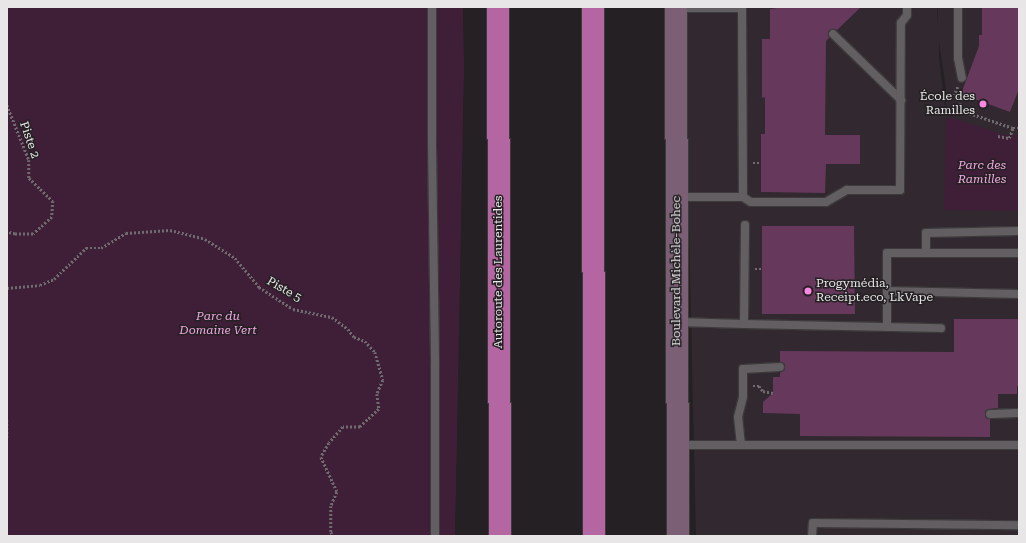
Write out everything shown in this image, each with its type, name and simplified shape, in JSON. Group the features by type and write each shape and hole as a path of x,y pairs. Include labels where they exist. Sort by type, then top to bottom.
{"highway":[{"name":"Autoroute des Laurentides","path":"498,7 500,536"},
{"path":"593,7 594,536"}],"street":[{"name":"Boulevard Michèle-Bohec","path":"676,7 678,536"}],"lane":[{"path":"432,7 435,536"},
{"path":"676,7 742,8 743,197"},
{"path":"677,197 743,197 750,202 826,202 847,190 900,190 901,23 906,15 907,7"},
{"path":"958,7 958,58 962,78"},
{"path":"833,34 901,100"},
{"path":"744,324 745,225"},
{"path":"926,253 926,233 1019,231"},
{"path":"887,327 887,253 1019,253"},
{"path":"887,291 1019,294"},
{"path":"678,322 941,328"},
{"path":"741,444 738,417 743,397 743,369 780,367"},
{"path":"990,414 1019,413"},
{"path":"678,445 1019,445"},
{"path":"812,536 813,523 1019,526"}],"path":[{"path":"955,93 954,96 962,99 958,109 1013,128 1019,128"},
{"name":"Piste 2","path":"7,105 29,160 29,178 53,201 52,217 33,234 15,234 7,232"},
{"path":"998,136 1009,138 1013,128"},
{"path":"752,163 761,163"},
{"name":"Piste 5","path":"7,288 40,285 54,279 86,248 101,248 126,233 170,230 206,239 235,258 259,287 293,309 332,317 348,329 354,336 365,341 375,352 383,380 377,394 379,409 360,427 344,426 329,443 321,457 337,492 331,506 331,532 333,536"},
{"path":"752,269 762,269"},
{"path":"759,386 763,391 773,393"},
{"path":"7,420 7,438"}],"shaded area":[{"path":"684,7 937,7 938,25 938,7 1019,7 1019,536 696,536","holes":["939,42 946,89 946,114 939,58"]}],"green space":[{"name":"Parc du Domaine Vert","path":"7,7 463,7 464,68 455,536 7,536"},
{"name":"Parc des Ramilles","path":"946,118 955,119 1004,135 1019,135 1019,211 944,210"}],"building":[{"path":"777,7 861,7 837,30 829,30 828,33 829,38 826,41 825,135 860,135 860,164 826,164 825,193 761,192 761,134 765,134 765,97 762,98 762,39 770,39 770,9"},
{"path":"982,7 1019,7 1019,89 1010,112 961,94 979,46 979,35 982,35"},
{"name":"Progymédia, Receipt.eco, LkVape","path":"762,226 854,226 855,314 762,314"},
{"path":"954,319 1019,319 1019,386 1017,386 1017,394 998,394 998,408 985,411 985,417 990,419 990,437 800,436 800,414 763,413 763,402 773,393 773,377 780,377 780,373 785,369 785,364 780,362 780,351 954,352"}],"place":[{"name":"École des Ramilles","path":"983,104"},
{"name":"Progymédia, Receipt.eco, LkVape","path":"808,291"}]}
